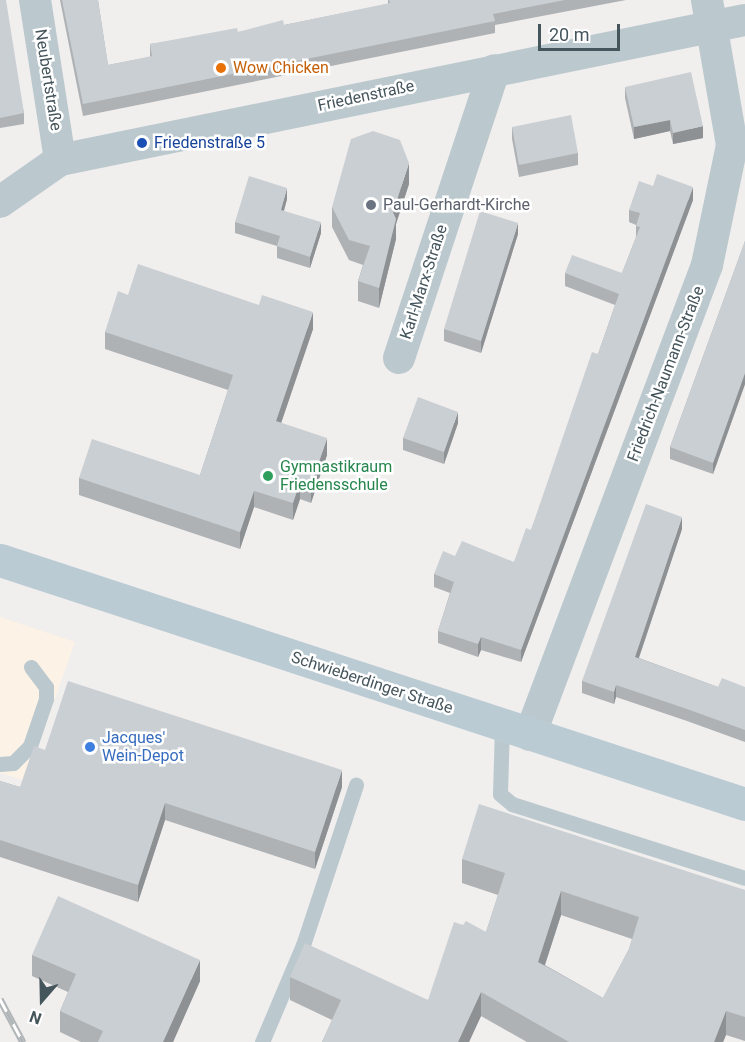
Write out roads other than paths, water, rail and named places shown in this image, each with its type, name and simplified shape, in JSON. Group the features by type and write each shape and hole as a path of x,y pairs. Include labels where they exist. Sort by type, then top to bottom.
{"main road":[{"name":"Schwieberdinger Straße","path":"0,560 745,804"}],"street":[{"name":"Neubertstraße","path":"35,0 60,160"},
{"name":"Friedenstraße","path":"2,198 60,160 494,70 710,13 745,20"},
{"name":"Friedrich-Naumann-Straße","path":"516,730 707,265 732,145 710,13"},
{"name":"Karl-Marx-Straße","path":"399,358 494,70"}],"lane":[{"path":"0,764 13,763 30,746 46,699 46,687 31,667"},
{"path":"516,730 500,794 512,804 745,878"},
{"path":"262,1042 303,945 356,785"}],"railway":[{"path":"0,999 23,1042"}],"place":[{"name":"Wow Chicken","path":"221,68"},
{"name":"Friedenstraße 5","path":"142,143"},
{"name":"Paul-Gerhardt-Kirche","path":"371,205"},
{"name":"Gymnastikraum Friedensschule","path":"268,476"},
{"name":"Jacques' Wein-Depot","path":"90,747"}]}
